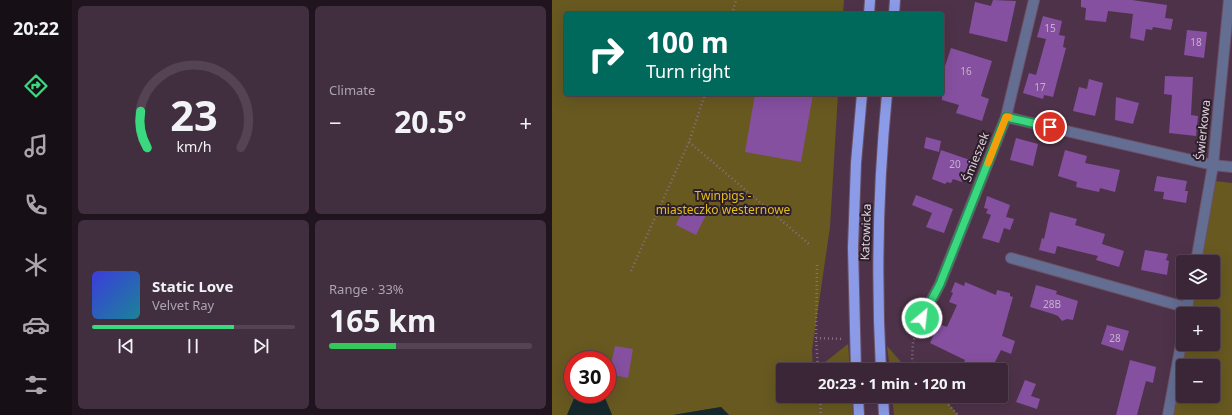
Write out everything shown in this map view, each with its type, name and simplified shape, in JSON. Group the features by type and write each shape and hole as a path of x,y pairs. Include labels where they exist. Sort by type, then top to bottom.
{"main road":[{"path":"869,12 870,0"},
{"path":"894,12 895,0"},
{"name":"Katowicka","path":"856,363 853,240 856,163 862,96"},
{"name":"Katowicka","path":"881,363 878,315 878,260 883,143 887,96"},
{"path":"858,403 859,415"},
{"path":"883,403 884,415"}],"street":[{"name":"Śmieszek","path":"922,318 940,284 1006,117 1034,0"},
{"name":"Świerkowa","path":"1197,255 1213,165 1229,0"},
{"path":"1006,117 1213,165 1232,167"},
{"path":"1011,258 1176,308"},
{"path":"1168,415 1180,351"}],"path":[{"path":"733,12 736,0"},
{"path":"631,271 689,142 704,96"},
{"path":"689,142 809,244"},
{"path":"817,265 816,338 818,363"},
{"path":"913,363 913,342 922,318"},
{"path":"816,338 855,340"},
{"path":"821,403 822,415"},
{"path":"947,403 958,415"}],"green space":[{"name":"Twinpigs - miasteczko westernowe","path":"552,0 844,0 843,12 564,12 564,96 838,96 830,227 812,350 813,363 776,363 776,403 852,403 853,415 729,415 721,407 673,415 612,415 607,403 616,403 616,351 564,351 564,403 572,403 567,415 552,415"},
{"path":"1215,181 1232,183 1232,415 1171,415 1176,390 1176,403 1220,403 1220,359 1182,359 1184,351 1220,351 1220,307 1191,307 1193,299 1220,299 1220,255 1201,255"},
{"path":"848,344 849,363 824,363"},
{"path":"887,346 902,363 889,363"},
{"path":"893,403 949,403 958,415 894,415"}],"shaded area":[{"path":"572,403 607,403 612,415 567,415"},
{"path":"721,407 729,415 673,415"}],"building":[{"path":"993,0 1016,1 1007,42 969,33 975,2 991,6"},
{"path":"1081,0 1132,0 1167,5 1165,18 1173,19 1171,30 1153,27 1152,30 1146,29 1144,41 1130,38 1133,14 1108,11 1106,22 1085,20 1086,8 1081,7"},
{"path":"1043,16 1062,21 1059,35 1065,36 1063,47 1066,48 1053,97 1044,95 1043,99 1023,93 1029,73 1036,75 1046,39 1037,37"},
{"path":"1187,30 1207,32 1204,58 1184,55"},
{"path":"951,48 992,61 981,96 989,99 982,121 956,113 959,105 942,100 942,96 944,96 944,69"},
{"path":"1165,76 1193,77 1191,115 1198,116 1196,136 1169,133 1172,95 1164,94"},
{"path":"1089,79 1103,83 1095,116 1073,111 1079,87 1087,89"},
{"path":"755,96 813,96 801,162 745,152"},
{"path":"1116,97 1139,103 1133,124 1115,120"},
{"path":"926,137 941,141 939,152 924,148"},
{"path":"1016,138 1038,144 1033,166 1010,160"},
{"path":"941,150 970,160 962,182 953,179 951,183 947,182 945,184 932,179"},
{"path":"1065,150 1087,156 1085,163 1120,170 1115,192 1100,188 1099,192 1076,187 1077,182 1058,176"},
{"path":"1157,176 1187,181 1185,191 1188,191 1186,203 1163,199 1164,192 1154,191"},
{"path":"916,195 953,209 944,233 926,227 932,213 912,205"},
{"path":"987,196 1010,205 1006,217 1014,219 1010,230 1004,228 999,243 982,238 991,215 986,213 988,209 984,208"},
{"path":"685,205 706,215 696,235 676,225"},
{"path":"1050,212 1077,219 1075,225 1105,234 1102,244 1124,251 1119,267 1096,260 1098,256 1057,246 1055,254 1039,250 1042,238 1044,239"},
{"path":"1145,250 1168,254 1166,260 1169,261 1167,275 1141,270"},
{"path":"955,282 964,286 965,282 996,295 997,290 1010,293 1010,296 1013,297 1002,336 1015,341 1011,354 1001,350 994,363 964,363 965,360 930,343 939,324 947,327 957,305 949,302 953,293 951,292"},
{"path":"1036,285 1057,291 1056,294 1078,301 1073,320 1067,319 1062,321 1058,316 1030,307"},
{"path":"1107,325 1129,331 1123,351 1101,344"},
{"path":"615,346 633,349 628,378 616,375 616,351 614,351"},
{"path":"1130,360 1156,367 1153,383 1146,381 1137,415 1116,415"},
{"path":"1025,380 1036,384 1031,396 1040,399 1037,409 1016,402"}],"slow traffic":[{"path":"988,163 1006,117 1009,117"}],"route":[{"path":"922,318 940,284 1006,117 1050,127"}]}
